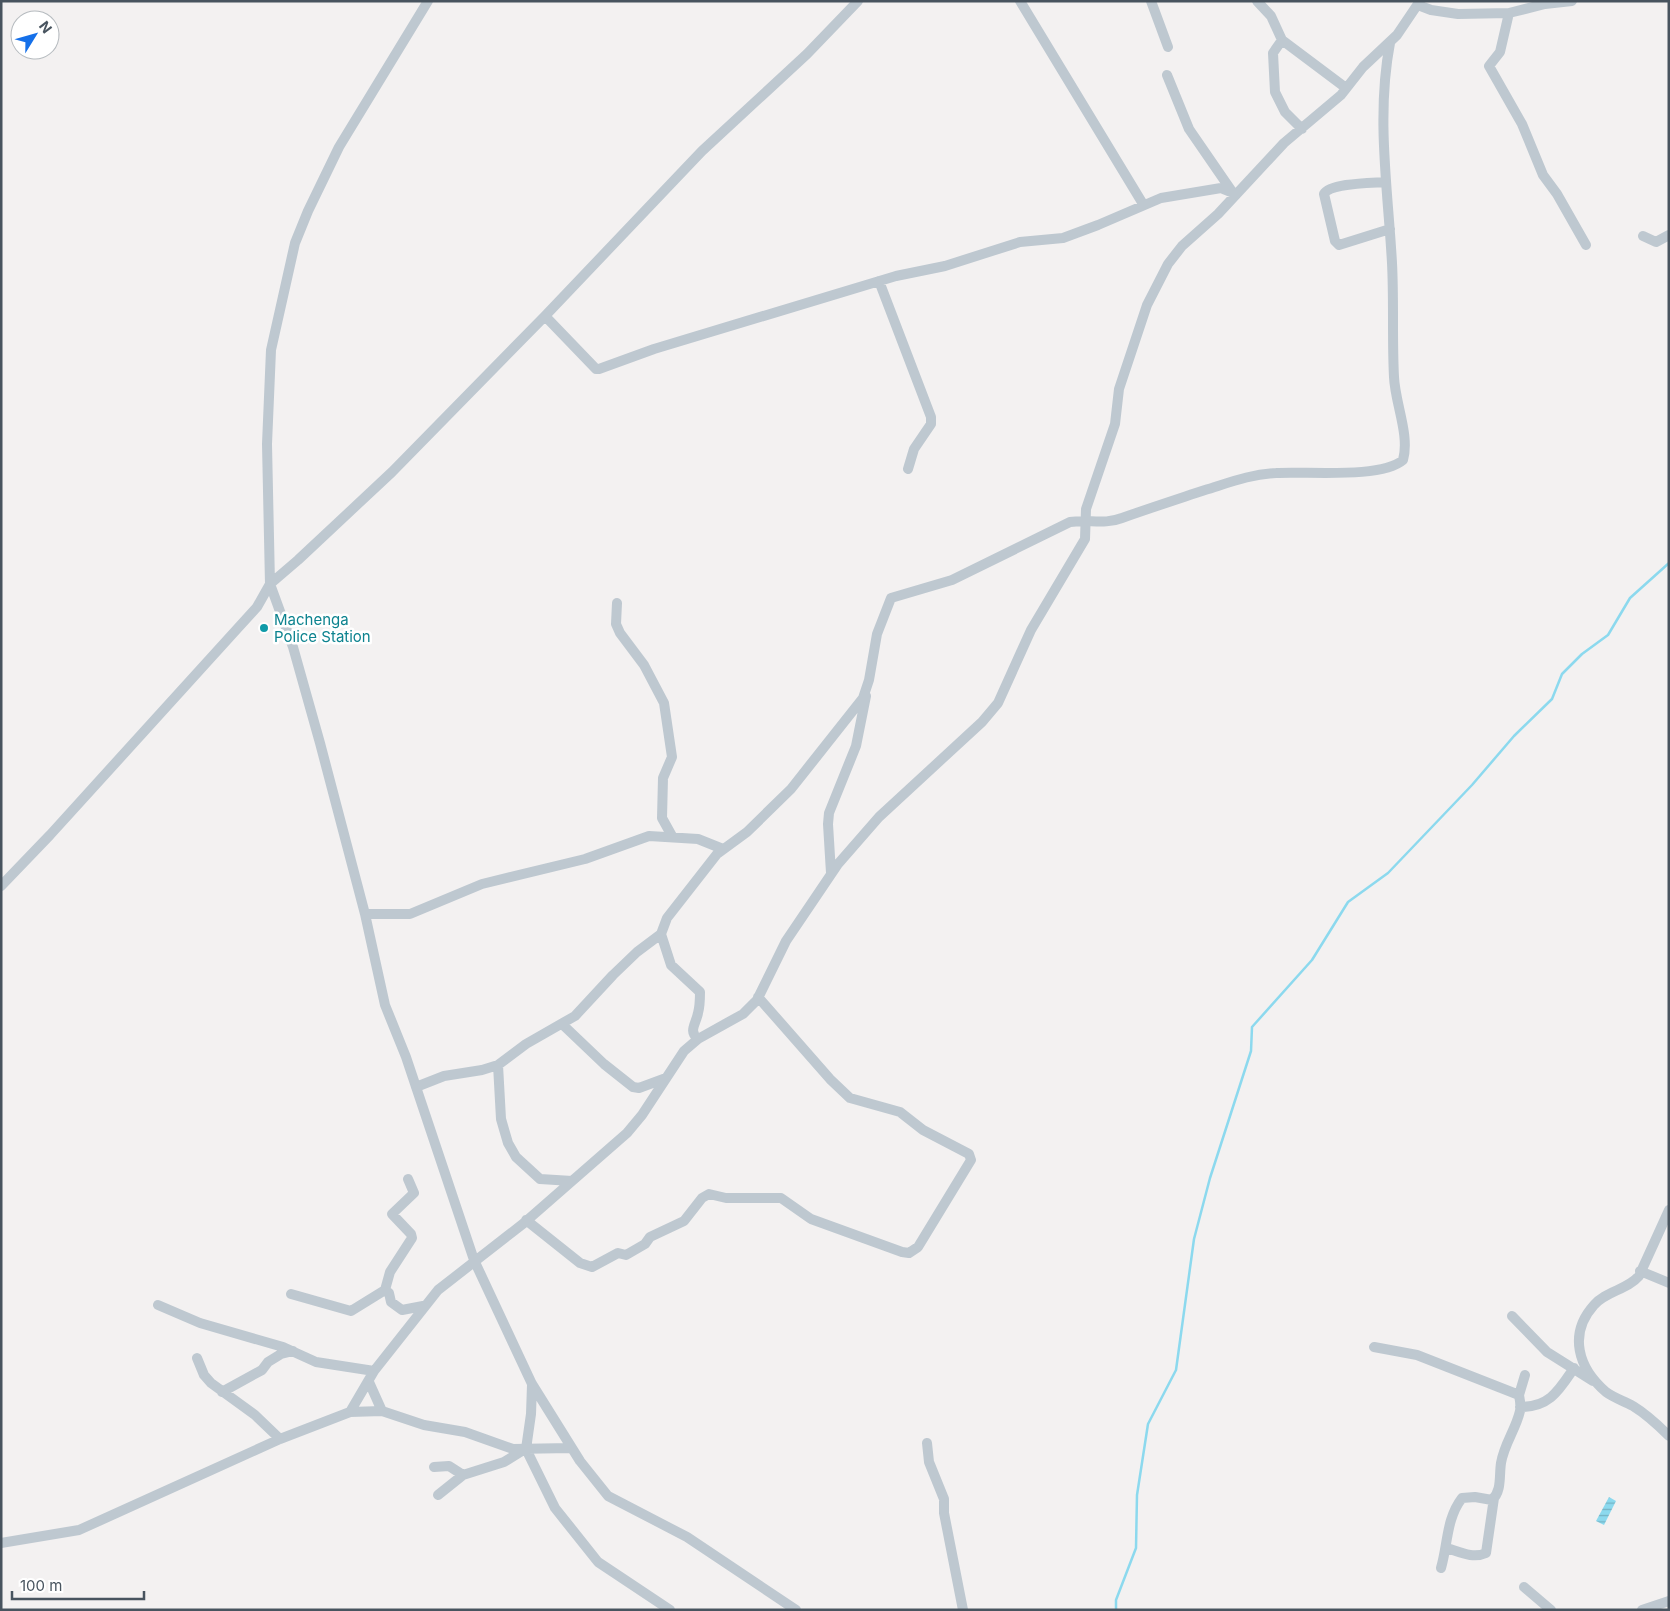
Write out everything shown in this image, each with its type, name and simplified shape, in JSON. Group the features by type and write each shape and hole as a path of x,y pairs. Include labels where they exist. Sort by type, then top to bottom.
{"street":[{"path":"428,1 339,147 308,210 295,243 270,350 267,444 270,584 296,656 365,914 385,1006 416,1087 474,1260 532,1384 571,1448 608,1496 687,1537 796,1610"},
{"path":"1,886 50,835 257,607 270,584 392,472 545,316 702,151 807,54 858,1"},
{"path":"1020,1 1144,204"},
{"path":"1151,1 1168,47"},
{"path":"1258,1 1271,16 1282,40 1346,88"},
{"path":"350,1412 374,1371 424,1306 447,1281 526,1220 627,1133 642,1115 684,1051 698,1039 742,1014 758,997 786,942 831,873 878,817 982,722 998,703 1030,630 1085,539 1086,509 1115,424 1119,389 1147,305 1168,264 1182,246 1284,142 1302,129 1346,88 1363,67 1390,43 1419,3 1431,10 1458,14 1510,13 1544,4 1572,1"},
{"path":"1510,13 1500,52 1489,66 1522,124 1543,175 1557,194 1586,245"},
{"path":"1282,40 1273,53 1275,92 1285,112 1302,129"},
{"path":"831,873 829,813 856,746 877,634 891,598 952,580 1070,522 1086,520 1100,523 1122,519 1148,508 1254,476 1370,471 1391,467 1403,460 1404,440 1394,380 1390,229 1385,182 1385,73 1390,43"},
{"path":"1167,75 1189,129 1234,192"},
{"path":"1385,182 1344,186 1328,190 1324,194 1335,241 1340,245 1390,229"},
{"path":"545,316 596,369 654,349 879,281 945,266 1020,242 1063,238 1105,223 1144,204 1186,192 1221,188 1234,192"},
{"path":"1643,236 1656,242 1669,235"},
{"path":"879,281 931,417 931,424 914,449 908,469"},
{"path":"617,603 616,624 620,633 644,666 664,703 672,757 664,778 662,818 672,836"},
{"path":"416,1087 444,1076 482,1070 498,1065 526,1044 562,1024 584,1008 613,975 637,952 661,934 667,918 711,861 747,832 791,789 850,716 867,690"},
{"path":"365,914 410,914 482,884 585,859 649,836 698,839 724,849"},
{"path":"661,934 671,965 700,992 698,1014 692,1028 693,1033 698,1039"},
{"path":"526,1220 580,1263 592,1267 618,1254 626,1255 645,1244 650,1238 684,1221 702,1198 709,1194 726,1198 781,1198 811,1219 843,1231 902,1252 909,1253 918,1247 971,1160 970,1154 923,1130 900,1112 850,1098 830,1079 758,997"},
{"path":"562,1024 604,1064 634,1087 639,1088 666,1078"},
{"path":"498,1065 501,1119 508,1143 516,1157 540,1179 572,1181"},
{"path":"290,1294 351,1311 385,1290 390,1272 412,1238 411,1234 392,1214 414,1193 408,1179"},
{"path":"1600,1386 1582,1360 1578,1345 1580,1330 1596,1303 1631,1284 1639,1276 1669,1210"},
{"path":"1640,1271 1669,1283"},
{"path":"385,1290 391,1302 402,1310 424,1306"},
{"path":"158,1305 200,1323 293,1351 316,1362 374,1371"},
{"path":"1512,1316 1547,1352 1574,1368 1616,1398 1641,1412 1669,1436"},
{"path":"1374,1347 1417,1355 1519,1395"},
{"path":"222,1392 262,1370 268,1362 281,1354 293,1351"},
{"path":"197,1358 204,1376 222,1392 255,1415 280,1438"},
{"path":"1520,1407 1532,1407 1543,1403 1558,1390 1574,1368"},
{"path":"1447,1548 1472,1556 1486,1553 1494,1498 1500,1482 1501,1463 1508,1439 1516,1425 1520,1407 1519,1395 1525,1375"},
{"path":"369,1382 382,1411"},
{"path":"532,1384 531,1414 526,1449 535,1471 555,1508 588,1553 598,1562 670,1610"},
{"path":"1,1543 79,1530 280,1438 350,1412 382,1411 424,1425 465,1432 513,1449 571,1448"},
{"path":"927,1443 929,1462 944,1499 944,1513 963,1610"},
{"path":"438,1495 463,1475 504,1462 526,1449"},
{"path":"434,1467 449,1466 463,1475"},
{"path":"1441,1568 1447,1548 1446,1538 1453,1509 1462,1498 1492,1500 1494,1498"},
{"path":"1524,1587 1551,1610"},
{"path":"1642,1610 1669,1602"}],"water":[{"path":"1609,1497 1616,1501 1604,1525 1596,1521"}],"waterway":[{"path":"1116,1610 1116,1600 1136,1548 1137,1495 1148,1424 1176,1370 1194,1239 1210,1178 1251,1051 1252,1027 1312,960 1348,902 1388,873 1472,785 1514,736 1552,699 1562,674 1582,654 1608,635 1630,598 1669,563"}],"place":[{"name":"Machenga Police Station","path":"264,628"}]}
